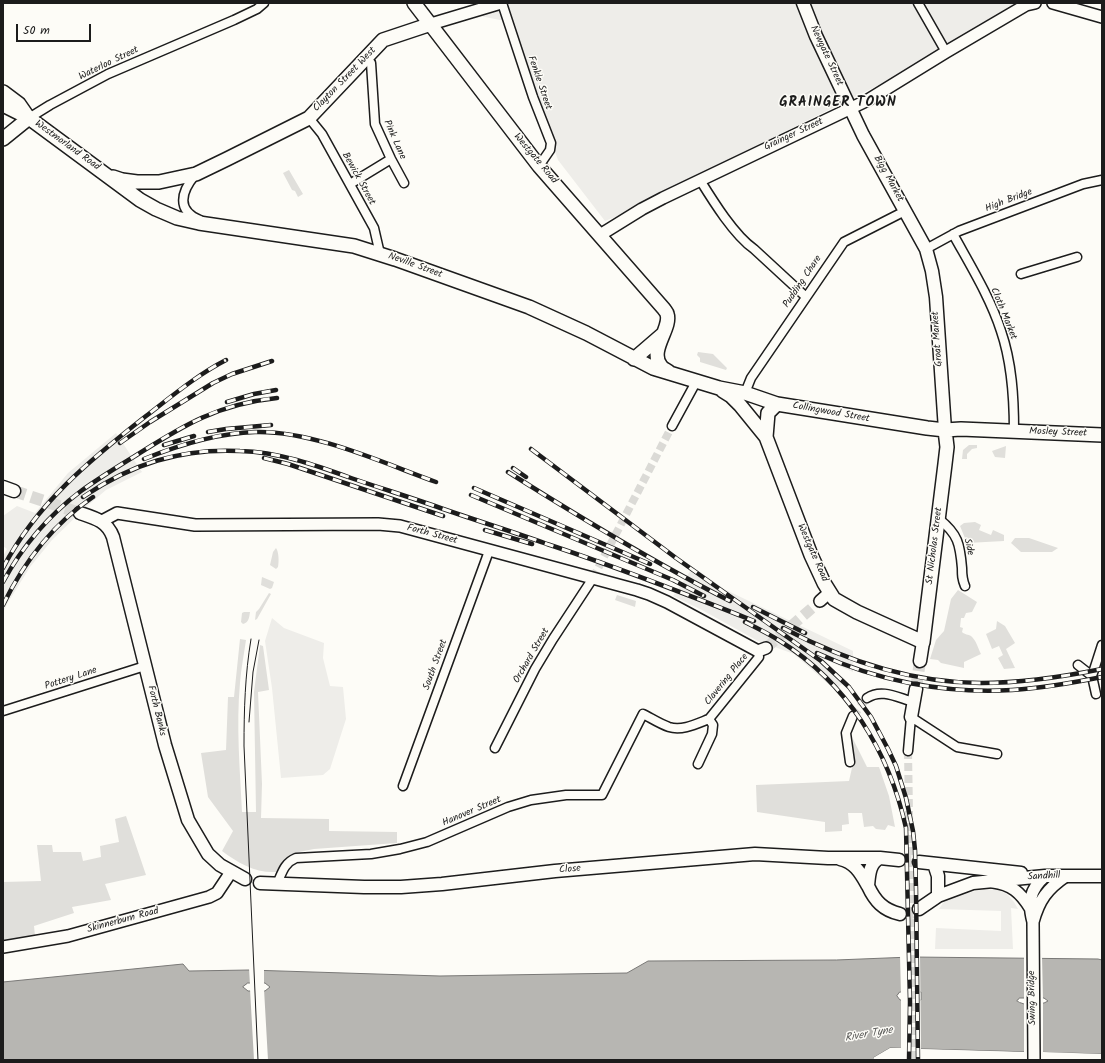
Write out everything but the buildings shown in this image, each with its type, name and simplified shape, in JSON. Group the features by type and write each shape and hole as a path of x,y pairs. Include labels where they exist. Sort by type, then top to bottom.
{"main road":[{"name":"Westgate Road","path":"414,3 499,116 539,166 664,309 668,315 662,334"},
{"name":"Newgate Street","path":"803,3 816,36 850,109"},
{"name":"Clayton Street West","path":"105,174 122,180 146,183 164,181 196,174 309,118 383,40 430,24"},
{"name":"Westmorland Road","path":"3,92 19,104 29,118"},
{"name":"Westmorland Road","path":"3,105 29,118 105,174"},
{"name":"Bigg Market","path":"850,109 926,249"},
{"path":"3,139 29,118"},
{"name":"Neville Street","path":"105,174 140,200 156,209 189,222 325,241 354,246 380,254 529,307 586,333 648,366 718,388"},
{"name":"Groat Market","path":"926,249 932,271 936,297 945,430"},
{"path":"634,359 662,334"},
{"path":"662,334 657,352 658,360 661,366 670,373"},
{"name":"Westgate Road","path":"718,388 731,396 766,436 811,555 824,583 834,599 923,642"},
{"name":"Collingwood Street","path":"718,388 750,395 777,404 913,427 945,430 961,429 1014,431"},
{"name":"Westgate Road","path":"766,436 768,412 777,404"},
{"name":"St Nicholas Street","path":"920,661 947,447 945,430"},
{"name":"Mosley Street","path":"1014,431 1102,435"},
{"path":"80,513 102,521"},
{"name":"Forth Banks","path":"102,521 110,530 113,537 165,745 188,820 208,854 220,865 245,879"},
{"path":"911,717 916,689"},
{"name":"Close","path":"260,882 278,884 401,887 751,854 828,858 880,858 899,860"},
{"path":"828,858 844,860 852,864 858,870 879,904 886,910 900,914"},
{"path":"868,886 871,866 875,860 880,858"},
{"path":"919,862 1045,876"},
{"path":"934,864 938,876 938,896"},
{"name":"Sandhill","path":"919,909 938,896 974,883 1045,876 1102,876"}],"street":[{"name":"Waterloo Street","path":"29,118 108,74 234,20 257,9 264,3"},
{"path":"430,24 502,3"},
{"name":"Fenkle Street","path":"502,3 533,97 551,142 550,150 539,166"},
{"path":"918,3 946,52"},
{"path":"1053,3 1102,17"},
{"name":"Grainger Street","path":"600,235 642,209 868,100 946,52 1031,4"},
{"name":"Pink Lane","path":"366,58 371,63 375,124 391,159 404,182"},
{"name":"Bewick Street","path":"309,118 322,134 374,228 380,254"},
{"path":"350,184 391,159"},
{"name":"Clayton Street West","path":"196,174 184,190 182,199 191,215 210,225"},
{"path":"700,180 724,216 747,244 806,297"},
{"name":"High Bridge","path":"926,249 954,234 1075,187 1102,180"},
{"name":"Pudding Chare","path":"750,395 751,378 844,242 905,211"},
{"name":"Cloth Market","path":"954,234 989,302 1001,330 1006,348 1012,383 1014,431"},
{"path":"1021,274 1077,257"},
{"path":"672,426 696,382"},
{"name":"Forth Street","path":"102,521 117,513 195,526 400,526 649,594 762,649"},
{"name":"Side","path":"939,519 955,534 959,546 962,579 965,586"},
{"name":"South Street","path":"403,786 490,551"},
{"name":"Orchard Street","path":"495,748 552,639 593,578"},
{"path":"820,601 830,592"},
{"path":"1096,694 1092,676 1102,645"},
{"name":"Clavering Place","path":"698,764 712,734 713,725 709,719 759,657 762,649"},
{"path":"1078,665 1092,676"},
{"name":"Pottery Lane","path":"3,711 145,666"},
{"path":"867,698 874,693 882,692 914,702"},
{"name":"Hanover Street","path":"278,884 284,867 290,860 296,858 370,854 400,850 427,842 508,807 531,800 566,795 602,794 643,714 669,727 676,728 691,726 709,719"},
{"path":"850,762 846,733 853,716"},
{"path":"908,751 911,717 957,747 997,754"},
{"name":"Skinnerburn Road","path":"3,947 68,936 209,897 217,893 232,872"},
{"path":"1030,908 1033,891 1045,876"},
{"path":"1033,922 1044,896 1050,888 1066,876"},
{"path":"986,881 1002,884 1016,890 1030,908 1033,922"},
{"name":"Swing Bridge","path":"1033,922 1034,1060"}],"shaded area":[{"path":"475,3 1041,3 689,179 648,204 605,221 558,160 510,22 480,16"},
{"path":"289,170 303,194 298,197 295,191 292,190 283,173"},
{"path":"698,352 713,354 727,368 726,370 700,362 700,358 697,355"},
{"path":"116,433 142,472 106,490 52,540 30,567 3,613 3,556 7,549 3,546 3,516 17,506 35,513 68,473"},
{"path":"969,445 977,445 977,448 972,449 967,454 967,459 962,459 963,450"},
{"path":"1006,446 1005,458 995,457 992,451"},
{"path":"975,522 981,525 979,530 991,535 993,530 1004,535 1004,541 967,543 960,526 964,523"},
{"path":"1015,538 1029,538 1058,548 1052,552 1021,552 1011,543"},
{"path":"276,548 279,560 278,567 276,569 270,565 273,552"},
{"path":"693,567 724,589 853,651 853,672 822,658 846,681 835,690 794,654 758,641 673,596"},
{"path":"262,577 274,582 272,588 270,589 261,585"},
{"path":"958,590 977,602 972,612 966,613 964,618 961,618 960,627 963,628 963,633 970,635 973,638 981,654 964,662 964,668 930,659 936,640 944,631 951,599"},
{"path":"269,593 271,594 255,620 256,612"},
{"path":"617,595 636,601 635,607 615,600"},
{"path":"250,612 248,621 243,624 241,622 242,613"},
{"path":"272,618 284,628 324,643 323,658 330,686 343,687 346,719 330,769 323,775 281,778 272,688 265,641"},
{"path":"997,621 1005,626 1015,643 1006,649 1015,668 1004,669 998,658 1003,655 999,646 992,649 986,634 996,629"},
{"path":"240,639 246,640 240,678 238,715 242,812 256,812 254,692 260,645 263,646 269,690 258,692 262,784 261,818 329,819 329,831 397,832 397,843 314,849 294,853 286,859 276,872 254,869 222,851 233,831 208,797 201,753 226,750 228,697 234,697"},
{"path":"853,739 867,767 879,767 889,796 895,827 888,825 885,830 876,829 873,826 864,827 862,813 848,813 849,824 842,825 842,831 825,832 825,822 757,812 756,785 849,781 854,759"},
{"path":"126,816 146,875 105,884 111,900 72,907 74,913 34,926 35,936 3,940 3,882 41,881 37,845 52,845 53,852 81,852 83,861 101,857 100,846 119,842 115,819"},
{"path":"984,889 998,890 1007,894 1018,909 1011,908 1013,949 935,949 936,928 1001,931 1001,911 939,909 945,900"}],"water":[{"name":"River Tyne","path":"912,957 1102,960 1102,1054 890,1048 873,1058 875,1060 3,1060 3,982 183,964 189,971 249,970 440,976 627,973 648,961 836,960","holes":["248,983 265,983 270,987 265,991 248,991 243,987","900,992 921,992 921,1000 900,1000 897,996","1020,998 1044,998 1048,1001 1045,1003 1032,1005 1023,1004 1017,1001"]}],"pier":[{"path":"920,955 921,1049 1024,1052 1024,1002 1043,1002 1043,1052 1102,1054 1102,1056 890,1050 875,1060 873,1058 890,1048 901,1048 901,997 919,998 919,994 901,995 900,956"},
{"path":"1024,956 1042,956 1043,1000 1024,1000"},
{"path":"249,968 264,968 264,985 250,985"},
{"path":"250,989 264,989 268,1060 254,1060"}],"tunnel":[{"path":"593,578 672,426"},
{"path":"14,491 80,513"},
{"path":"766,648 820,601"},
{"path":"916,689 920,661"},
{"path":"853,716 867,698"},
{"path":"908,751 913,1060"},
{"path":"899,860 919,862"},
{"path":"900,914 911,913 919,909"}],"tram line":[{"path":"251,639 245,692 244,746 258,1060"},
{"path":"249,722 253,672 259,640"}],"railway":[{"path":"3,568 16,545 48,503 85,466 125,432 175,393 205,372 226,360"},
{"path":"120,443 150,422 213,383 232,374 272,361"},
{"path":"227,402 254,394 276,390"},
{"path":"3,582 19,556 47,521 69,500 94,482 170,435 202,418 237,405 277,398"},
{"path":"208,432 271,425"},
{"path":"144,459 171,449 212,437 255,432 277,433 300,436 347,449 436,482"},
{"path":"164,445 194,436"},
{"path":"531,449 676,558 821,661 849,687 871,717 896,766 906,798 913,831 916,889 918,1060"},
{"path":"83,497 119,475 157,460 197,452 240,451 269,454 310,464 573,553 651,581 754,621"},
{"path":"264,458 288,464 443,516"},
{"path":"513,468 526,477"},
{"path":"508,472 673,571 730,601"},
{"path":"474,488 650,564"},
{"path":"471,495 673,580 704,596"},
{"path":"3,605 20,574 41,545 65,519 93,497"},
{"path":"485,530 532,544"},
{"path":"753,607 805,633"},
{"path":"745,622 780,641 804,658 826,677 845,698 862,721 889,772 906,828 910,1002 909,1060"},
{"path":"783,628 806,640 879,668 929,679 981,683 1012,682 1057,677 1102,669"},
{"path":"817,653 840,663 887,678 912,684 962,690 987,691 1023,689 1102,677"}],"district":[{"name":"GRAINGER TOWN","path":"838,104"}]}
